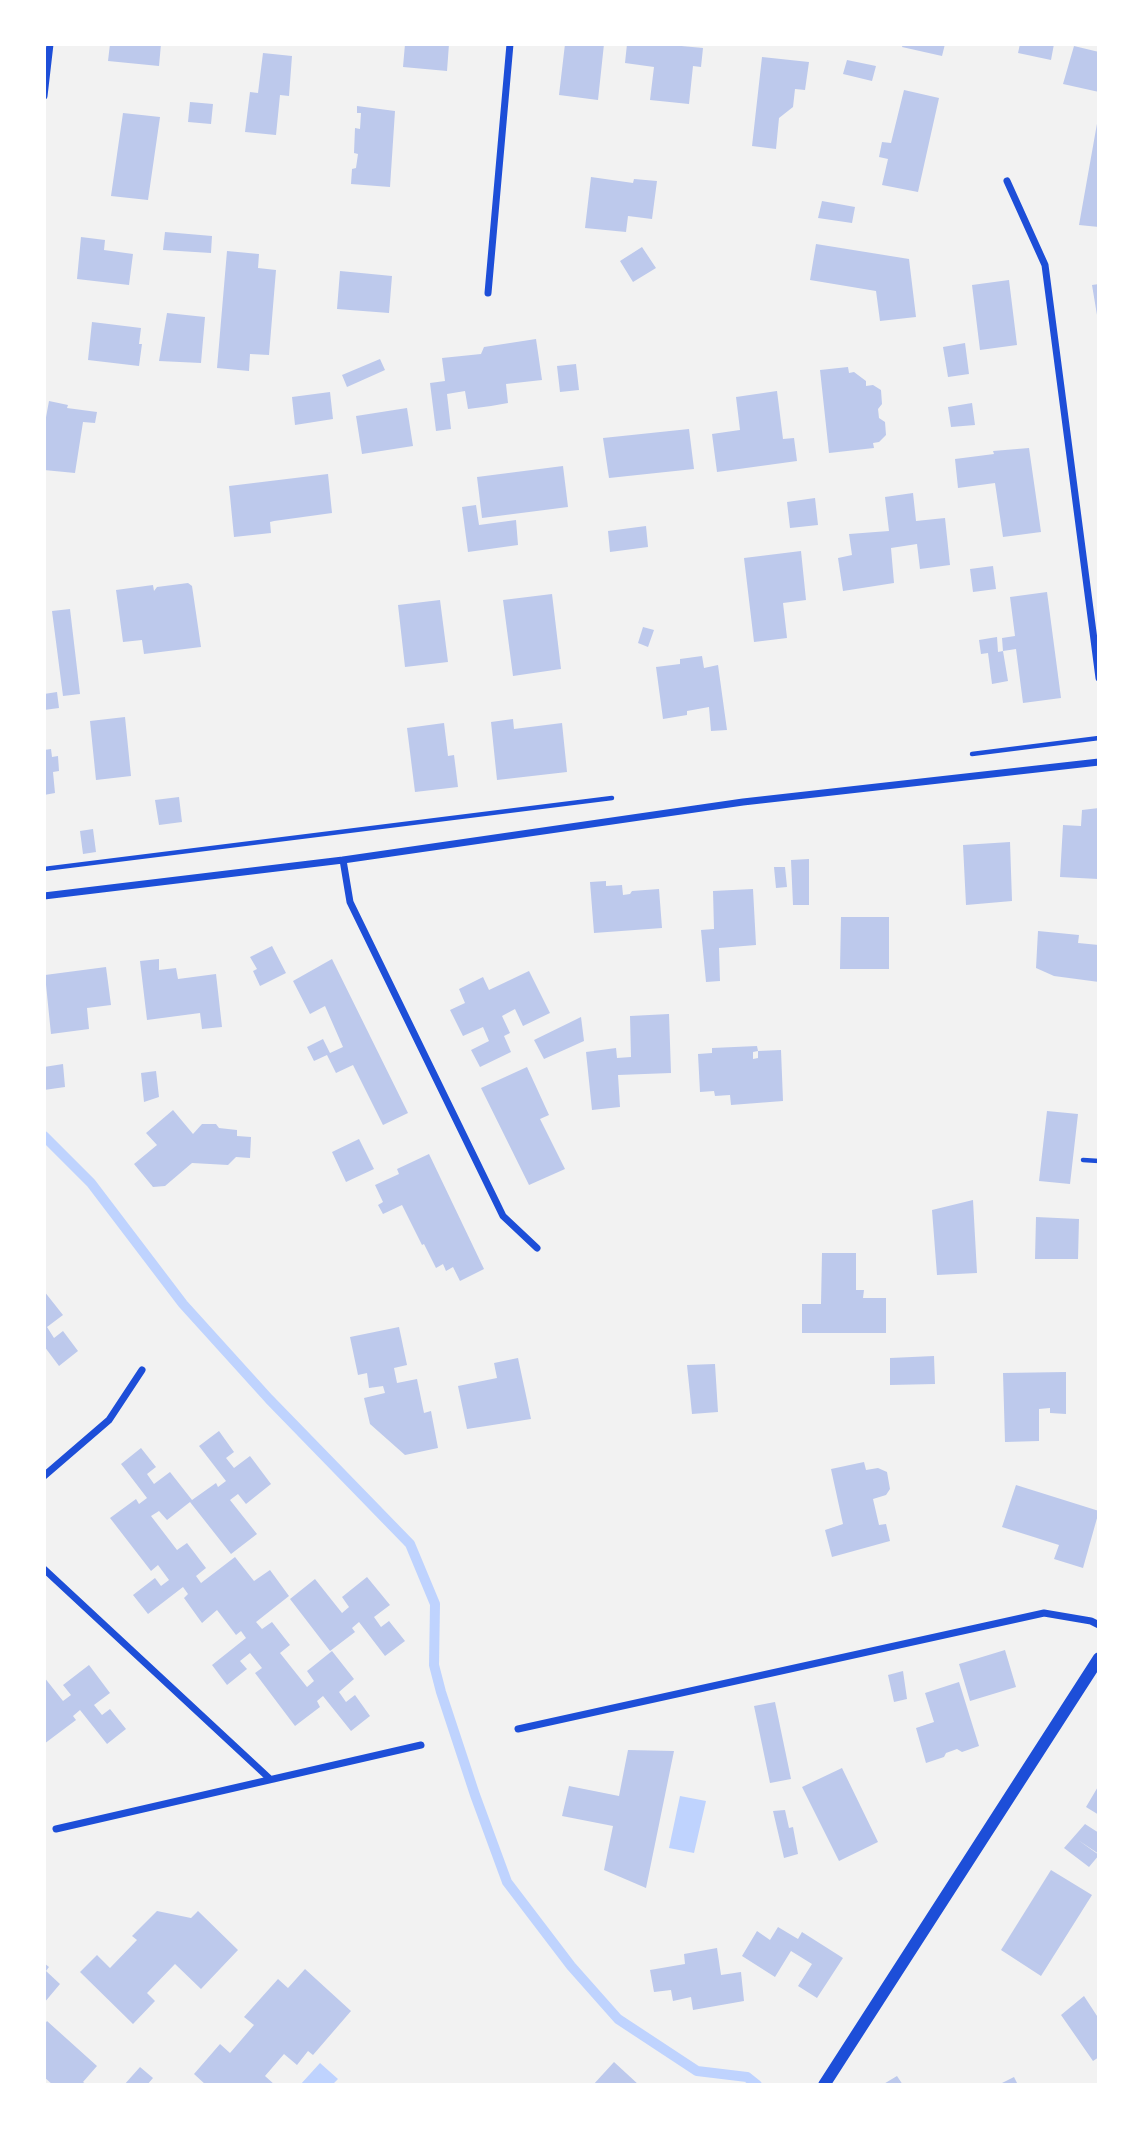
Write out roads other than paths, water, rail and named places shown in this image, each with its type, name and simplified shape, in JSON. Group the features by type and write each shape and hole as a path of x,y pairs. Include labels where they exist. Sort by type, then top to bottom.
{"street":[{"path":"44,96 50,44"},
{"path":"488,293 510,44"},
{"path":"1007,181 1045,265 1099,678"},
{"path":"44,896 343,860 743,802 1099,762"},
{"path":"343,860 350,902 503,1216 537,1248"},
{"path":"44,1476 109,1420 142,1370"},
{"path":"44,1569 270,1779"},
{"path":"518,1728 1044,1613 1091,1621 1099,1625"},
{"path":"824,2085 1099,1658"},
{"path":"56,1829 421,1745"}],"water":[{"path":"680,1796 706,1801 694,1853 669,1848"},
{"path":"320,2063 338,2079 332,2085 300,2085"}],"waterway":[{"path":"44,1136 91,1183 183,1304 269,1399 410,1544 435,1604 434,1665 441,1692 507,1882 571,1966 618,2019 697,2071 747,2077 757,2085"}]}
